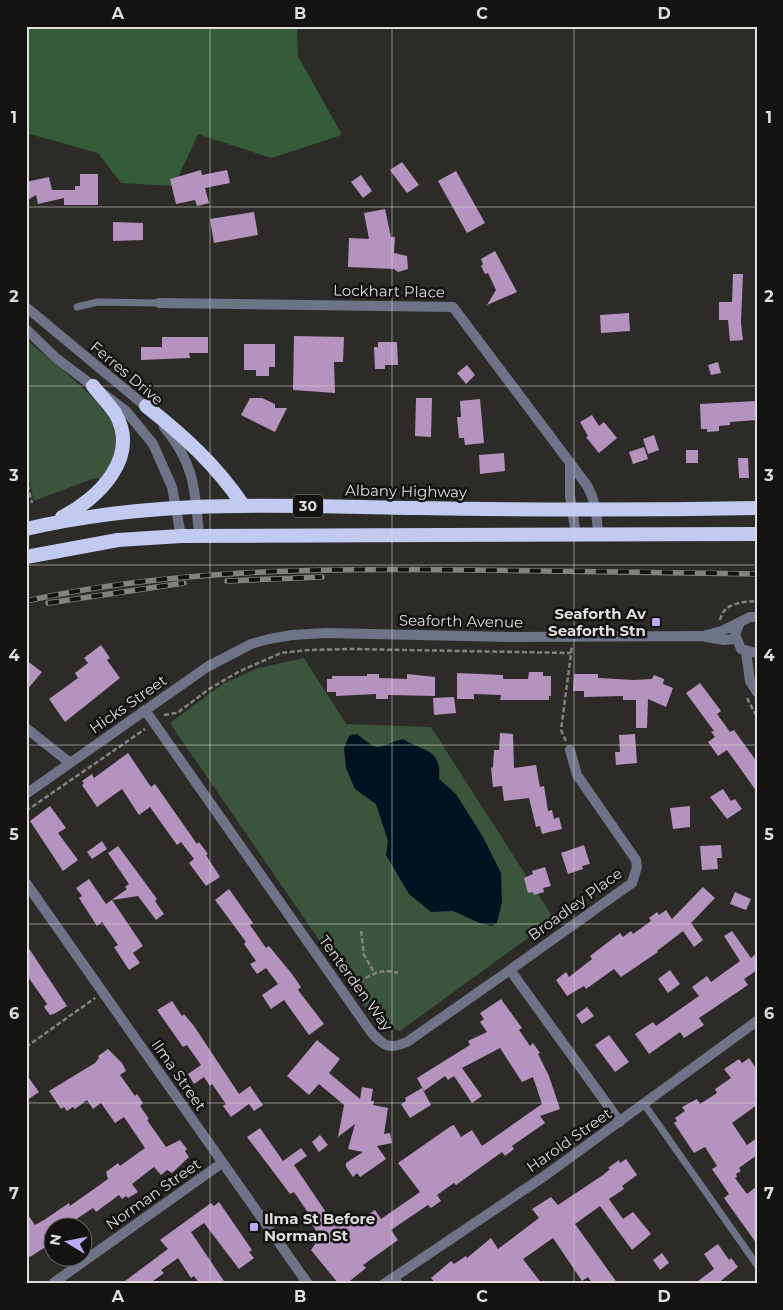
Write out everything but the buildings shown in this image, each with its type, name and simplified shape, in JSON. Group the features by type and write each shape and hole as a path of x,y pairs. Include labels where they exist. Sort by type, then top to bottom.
{"highway":[{"path":"45,525 82,507 100,489 121,458 123,439 116,414 93,386"},
{"path":"146,406 208,459 243,505"},
{"name":"Albany Highway","path":"26,529 102,514 196,505 596,510 757,508"},
{"name":"30","path":"26,558 118,540 199,535 757,534"}],"street":[{"name":"Lockhart Place","path":"159,303 453,308 593,495 598,534"},
{"name":"Ferres Drive","path":"26,307 146,406 186,456 192,476 199,535"},
{"name":"Ferres Drive","path":"26,329 56,358 126,411 153,444 172,487 180,536"},
{"path":"570,465 570,496 576,535"},
{"name":"Seaforth Avenue","path":"702,636 722,631 750,617 757,617"},
{"path":"740,622 736,630 735,639 737,645 746,652 757,653"},
{"name":"Seaforth Avenue","path":"251,644 292,635 326,633 574,637 702,636 723,640 735,639"},
{"name":"Hicks Street","path":"26,794 207,667 251,644"},
{"path":"746,652 750,681 757,692"},
{"name":"Tenterden Way","path":"145,710 343,992 383,1044 395,1047 407,1042 510,970"},
{"path":"26,728 70,763"},
{"name":"Broadley Place","path":"510,970 632,883 636,875 636,860 577,775 570,750"},
{"name":"Ilma Street","path":"26,883 308,1284"},
{"path":"510,970 620,1122"},
{"name":"Harold Street","path":"396,1281 620,1122 757,1021"},
{"name":"Norman Street","path":"52,1284 222,1163"},
{"path":"384,1284 396,1281"}],"lane":[{"path":"77,307 98,302 159,303"},
{"path":"644,1104 757,1265"}],"path":[{"path":"26,478 32,504"},
{"path":"570,750 561,730 574,637"},
{"path":"164,715 177,713 217,684 240,671 281,653 334,650 571,653"},
{"path":"26,811 145,729"},
{"path":"361,931 364,955 374,972"},
{"path":"343,992 374,972 391,971 398,973"},
{"path":"26,1047 102,992"}],"green space":[{"path":"26,26 297,26 298,56 342,135 271,158 198,134 174,186 121,183 98,153 26,133"},
{"path":"26,339 93,398 113,424 118,443 114,459 101,479 95,478 34,501 26,469"},
{"path":"304,658 346,724 431,727 554,919 400,1031 376,1023 170,723 223,684 258,668"}],"water":[{"path":"357,734 370,744 378,747 403,739 430,752 434,756 439,769 439,779 456,794 483,837 501,873 502,902 497,923 491,926 480,923 453,911 431,912 409,894 386,855 388,841 376,804 355,789 346,768 344,748 349,736"}],"railway":[{"path":"26,601 136,582 303,570 414,569 757,574"},
{"path":"227,581 322,577"},
{"path":"48,603 184,583"}],"place":[{"name":"Seaforth Av Seaforth Stn","path":"656,622"},
{"name":"Ilma St Before Norman St","path":"254,1227"}]}
